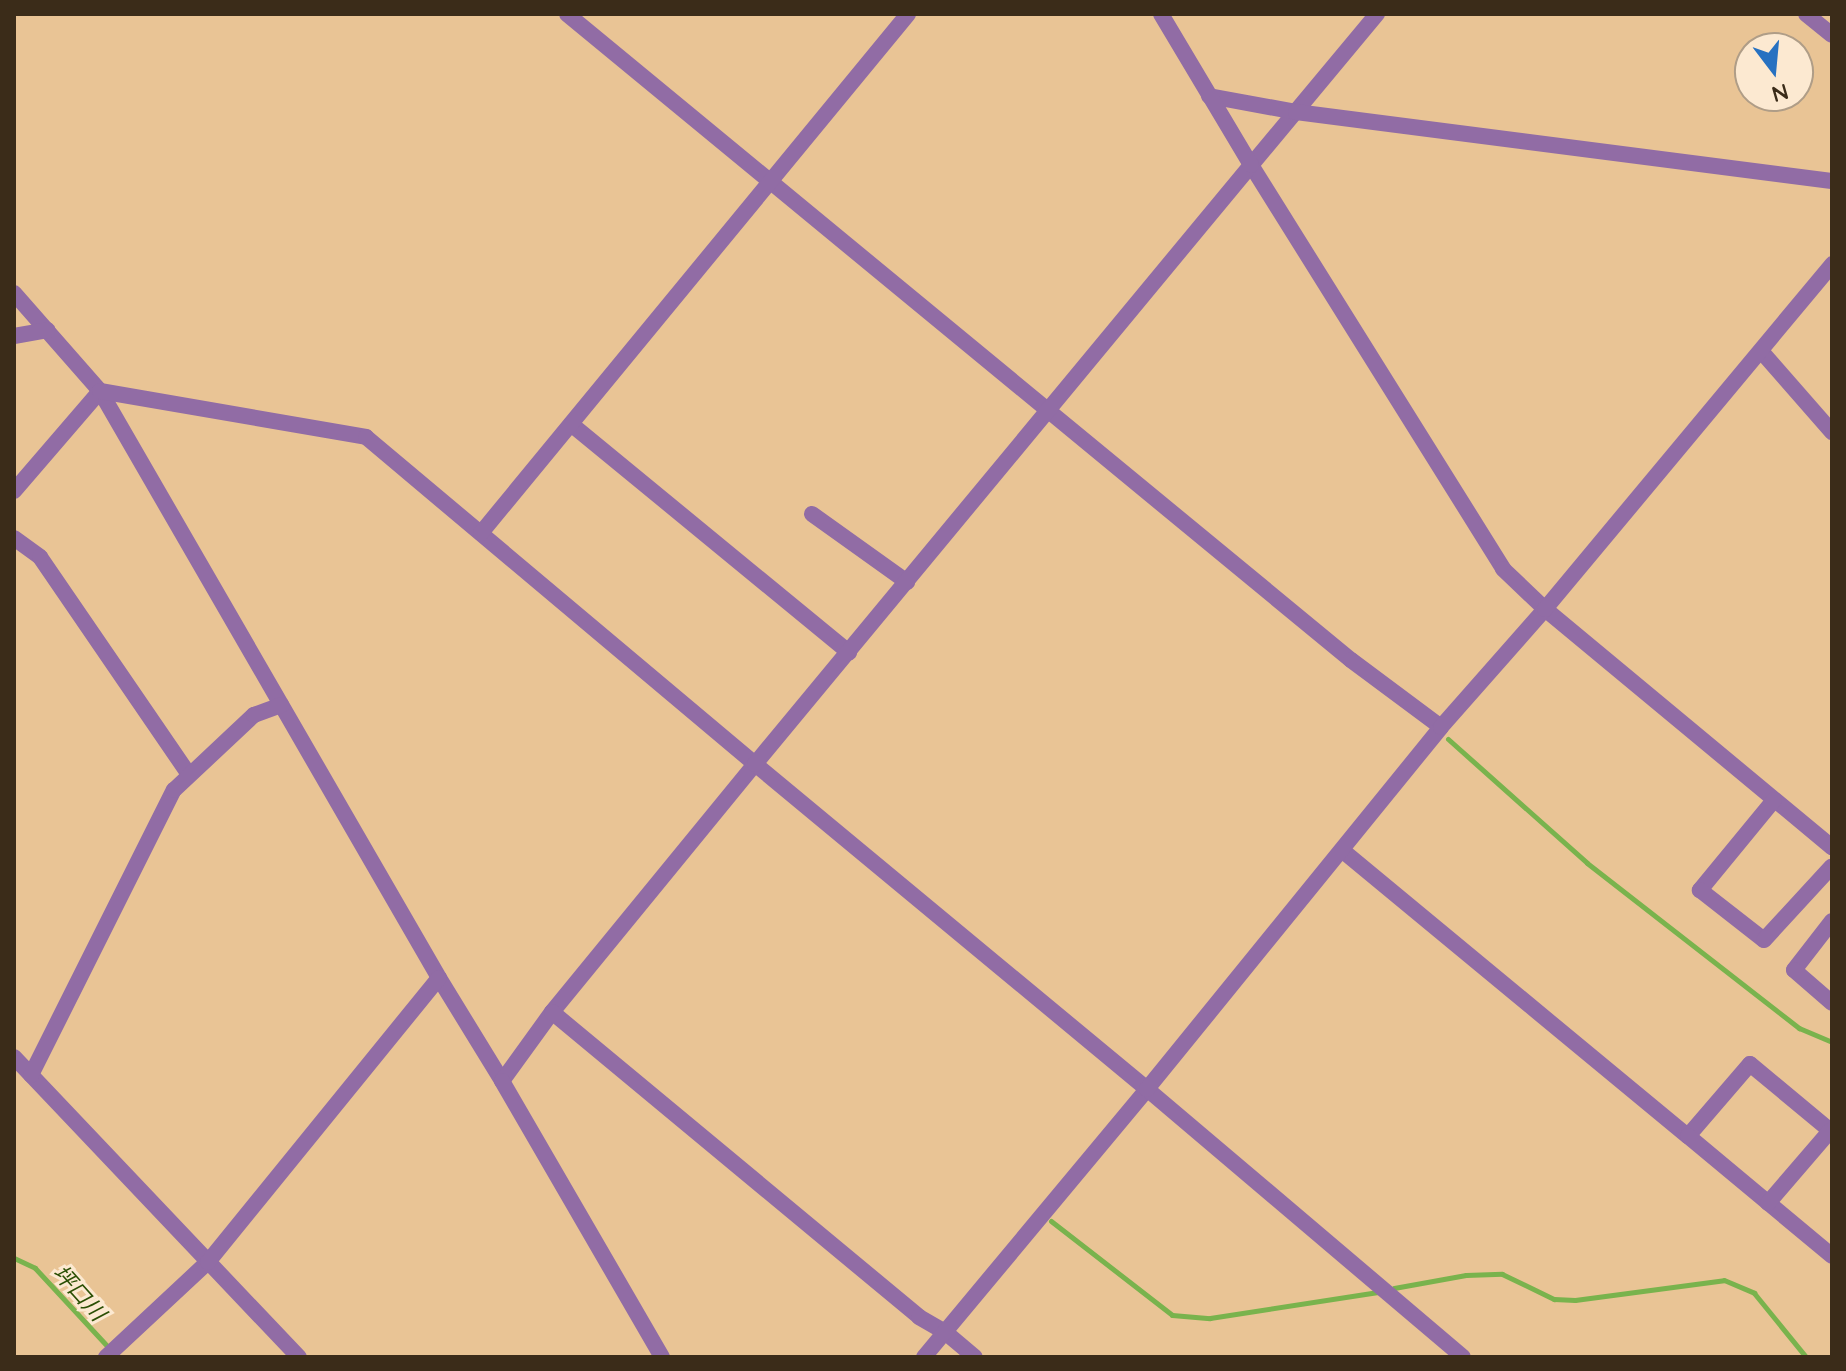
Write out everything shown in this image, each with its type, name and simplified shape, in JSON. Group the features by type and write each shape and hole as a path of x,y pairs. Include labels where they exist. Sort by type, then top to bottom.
{"street":[{"path":"567,14 1351,660 1441,727"},
{"path":"481,533 619,360 908,14"},
{"path":"1161,14 1251,165 1503,569 1545,609 1832,847"},
{"path":"502,1081 552,1012 755,764 1377,14"},
{"path":"1806,14 1832,35"},
{"path":"1209,96 1296,112 1832,181"},
{"path":"924,1357 1343,851 1441,727 1545,609 1832,264"},
{"path":"14,293 100,391 662,1357"},
{"path":"14,336 47,330"},
{"path":"1761,351 1832,432"},
{"path":"14,491 100,391"},
{"path":"100,391 366,437 1463,1357"},
{"path":"571,424 849,652"},
{"path":"812,514 907,582"},
{"path":"14,538 40,557 189,775"},
{"path":"31,1075 174,790 254,715 281,705"},
{"path":"1774,800 1700,890 1764,940 1832,866"},
{"path":"1343,851 1832,1256"},
{"path":"1832,921 1794,970 1832,1003"},
{"path":"106,1357 208,1262 439,978"},
{"path":"552,1012 919,1317 945,1332 975,1357"},
{"path":"14,1057 299,1357"},
{"path":"1688,1136 1750,1064 1831,1132 1768,1203"}],"waterway":[{"path":"1448,739 1587,863 1799,1028 1832,1042"},
{"path":"1051,1221 1172,1315 1210,1318 1378,1292"},
{"name":"坪口川","path":"14,1258 35,1268 111,1350"},
{"path":"1394,1288 1466,1275 1502,1274 1554,1299 1575,1300 1724,1280 1754,1293 1806,1357"}]}
